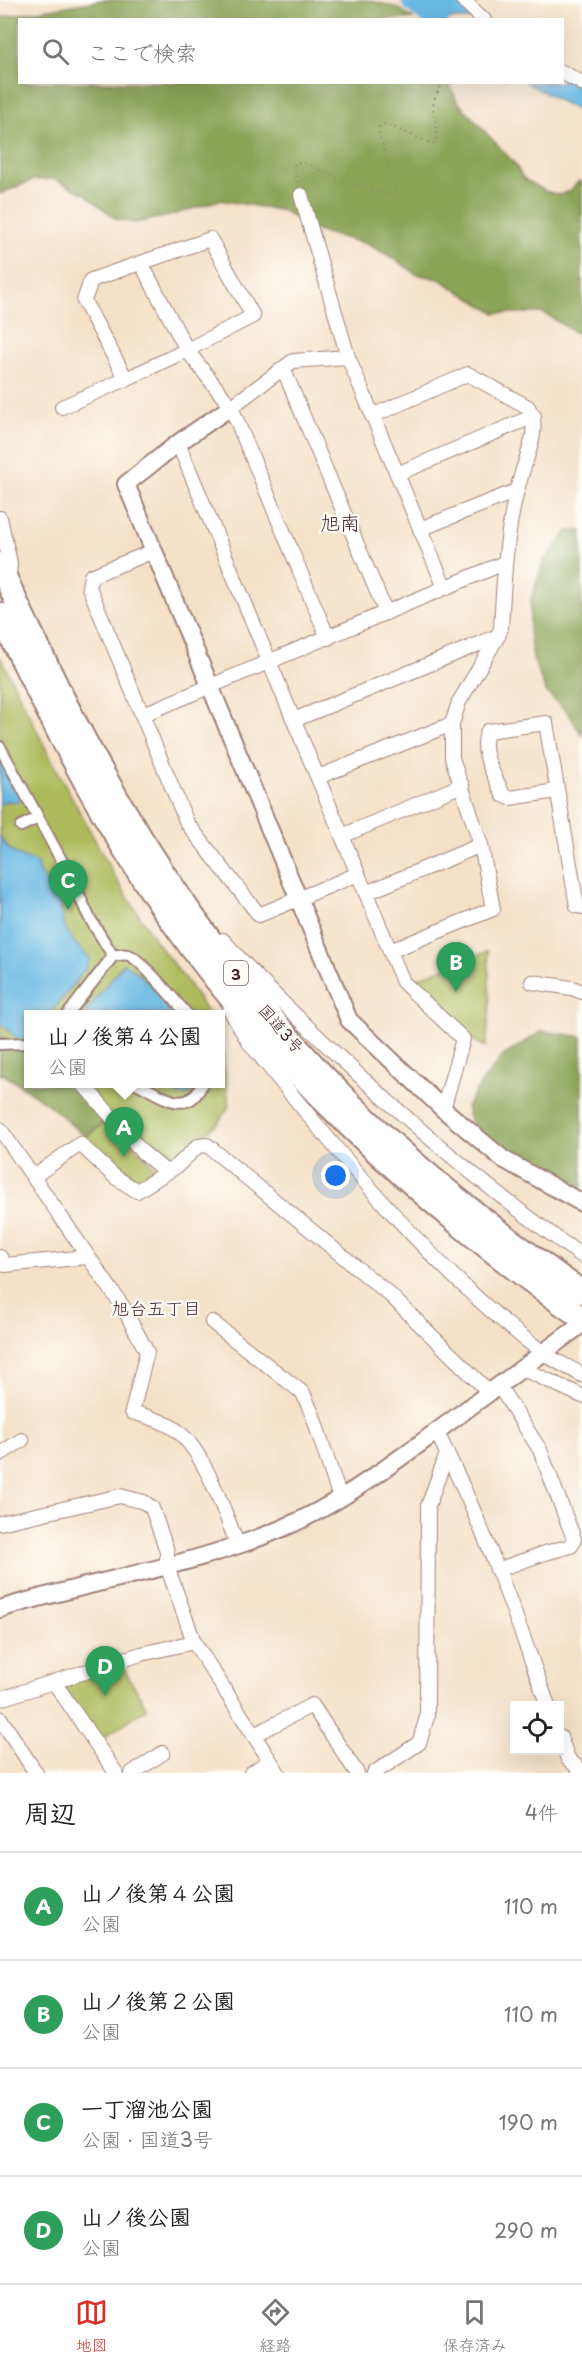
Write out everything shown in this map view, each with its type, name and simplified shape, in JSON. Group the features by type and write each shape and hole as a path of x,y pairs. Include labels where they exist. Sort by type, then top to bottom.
{"highway":[{"name":"国道3号","path":"0,564 67,707 109,784 161,868 211,940 266,1011 377,1129 439,1184 523,1251 579,1311"},
{"name":"国道3号","path":"0,614 51,722 93,798 142,878 204,964 254,1027 361,1138 430,1200 499,1257 579,1311"}],"street":[{"path":"463,0 482,18"},
{"path":"564,73 582,83"},
{"path":"301,195 348,357 445,588"},
{"path":"62,407 126,379 187,350 253,316 210,239 92,280 84,301 126,379"},
{"path":"141,263 187,350 231,407 328,638"},
{"path":"348,357 292,362 178,443 126,484 349,1020 443,1109 502,1159 582,1203"},
{"path":"283,369 386,613"},
{"path":"372,416 468,374 528,407 534,416 535,428 516,491 504,564 501,628 459,702 452,724 452,758 481,845 493,909 390,951"},
{"path":"397,474 534,416"},
{"path":"178,443 403,982 463,1039 443,1109"},
{"path":"420,529 516,491"},
{"path":"0,518 10,563 9,586"},
{"path":"154,550 91,576 89,587 144,714 187,823 260,915 358,874"},
{"path":"144,714 504,564"},
{"path":"294,720 498,636"},
{"path":"557,791 510,798 503,795 486,753 484,740 488,731 546,723 577,906 582,907"},
{"path":"318,777 452,724"},
{"path":"0,747 89,917 113,956"},
{"path":"342,836 462,785"},
{"path":"21,826 38,818"},
{"path":"366,893 481,845"},
{"path":"161,868 256,978 378,1093 431,1141 582,1256"},
{"path":"71,1010 113,956 130,955 183,1010"},
{"path":"204,964 248,1041 399,1219 459,1281 543,1353 582,1375"},
{"path":"532,982 572,988 582,992"},
{"path":"0,1044 24,1043"},
{"path":"87,1088 141,1151 166,1172"},
{"path":"147,1088 172,1101 185,1102 197,1095 200,1088"},
{"path":"0,1129 123,1306 147,1352 132,1412 171,1427 183,1435 211,1481 238,1546"},
{"path":"33,1177 80,1144 115,1177 137,1191 166,1172 198,1146 207,1145 389,1294 494,1389 540,1450 574,1539 571,1546 497,1570"},
{"path":"0,1257 5,1265 87,1257"},
{"path":"0,1609 56,1592 167,1566 238,1546 286,1527 381,1473 523,1369 543,1353 579,1311"},
{"path":"212,1322 303,1393 314,1416 340,1498"},
{"path":"523,1369 582,1396"},
{"path":"436,1431 497,1570 546,1701"},
{"path":"0,1454 22,1440"},
{"path":"374,1773 419,1743 427,1717 428,1506 447,1453"},
{"path":"0,1523 120,1496 144,1502 152,1508 167,1551 167,1566 194,1642 278,1773"},
{"path":"0,1699 141,1654 194,1642"},
{"path":"54,1682 116,1773"},
{"path":"254,1735 312,1705 357,1773"},
{"path":"0,1718 36,1773"},
{"path":"564,1748 568,1759 582,1771"},
{"path":"132,1773 163,1753"},
{"path":"251,1773 270,1761"}],"path":[{"path":"301,195 294,169 295,163 300,162 343,181 394,196 397,192 379,134 379,127 383,124 388,125 432,144 436,142 432,104 443,84"}],"green space":[{"path":"103,0 368,0 398,8 412,18 18,18 18,84 449,84 457,101 514,163 524,179 545,191 559,195 570,191 579,181 582,182 582,337 544,313 495,313 439,279 416,274 395,259 367,244 314,230 284,211 220,200 169,216 135,223 116,219 85,194 55,179 33,180 0,194 0,20 3,17"},
{"path":"568,531 582,531 582,735 568,713 546,692 533,658 529,632 531,599 544,561"},
{"path":"0,656 49,755 115,877 156,942 205,1010 24,1010 24,1087 3,1074 0,1075"},
{"path":"488,951 490,1004 486,1047 476,1042 410,981"},
{"path":"542,1031 582,1037 582,1196 523,1163 493,1143 472,1124 466,1107 503,1056"},
{"path":"0,1036 16,1044 24,1045 24,1088 3,1074 0,1075"},
{"path":"225,1073 229,1106 218,1123 168,1164 162,1163 115,1115 84,1136 42,1098 26,1088 225,1088"},
{"path":"24,1088 78,1088 105,1121 84,1136"},
{"path":"110,1119 160,1173 137,1189 84,1138"},
{"path":"122,1666 147,1708 100,1740 61,1685"}],"water":[{"path":"423,0 454,0 476,18 445,18"},
{"path":"564,79 582,89 582,113 529,84 564,84"},
{"path":"0,761 22,796 19,802 6,801 0,805"},
{"path":"0,835 15,853 36,862 40,874 60,895 61,914 71,938 90,958 86,968 53,1010 24,1010 24,1039 19,1040 0,1023"},
{"path":"124,963 145,979 176,1010 87,1010"},
{"path":"163,1088 194,1088 187,1095 180,1095"}],"waterway":[{"path":"413,0 435,18"}],"place":[{"name":"一丁溜池公園","path":"68,910"},
{"name":"山ノ後第２公園","path":"456,992"},
{"name":"山ノ後第４公園","path":"124,1157"},
{"name":"山ノ後公園","path":"105,1696"}],"district":[{"name":"旭南","path":"340,522"},
{"name":"旭台五丁目","path":"156,1307"}]}
